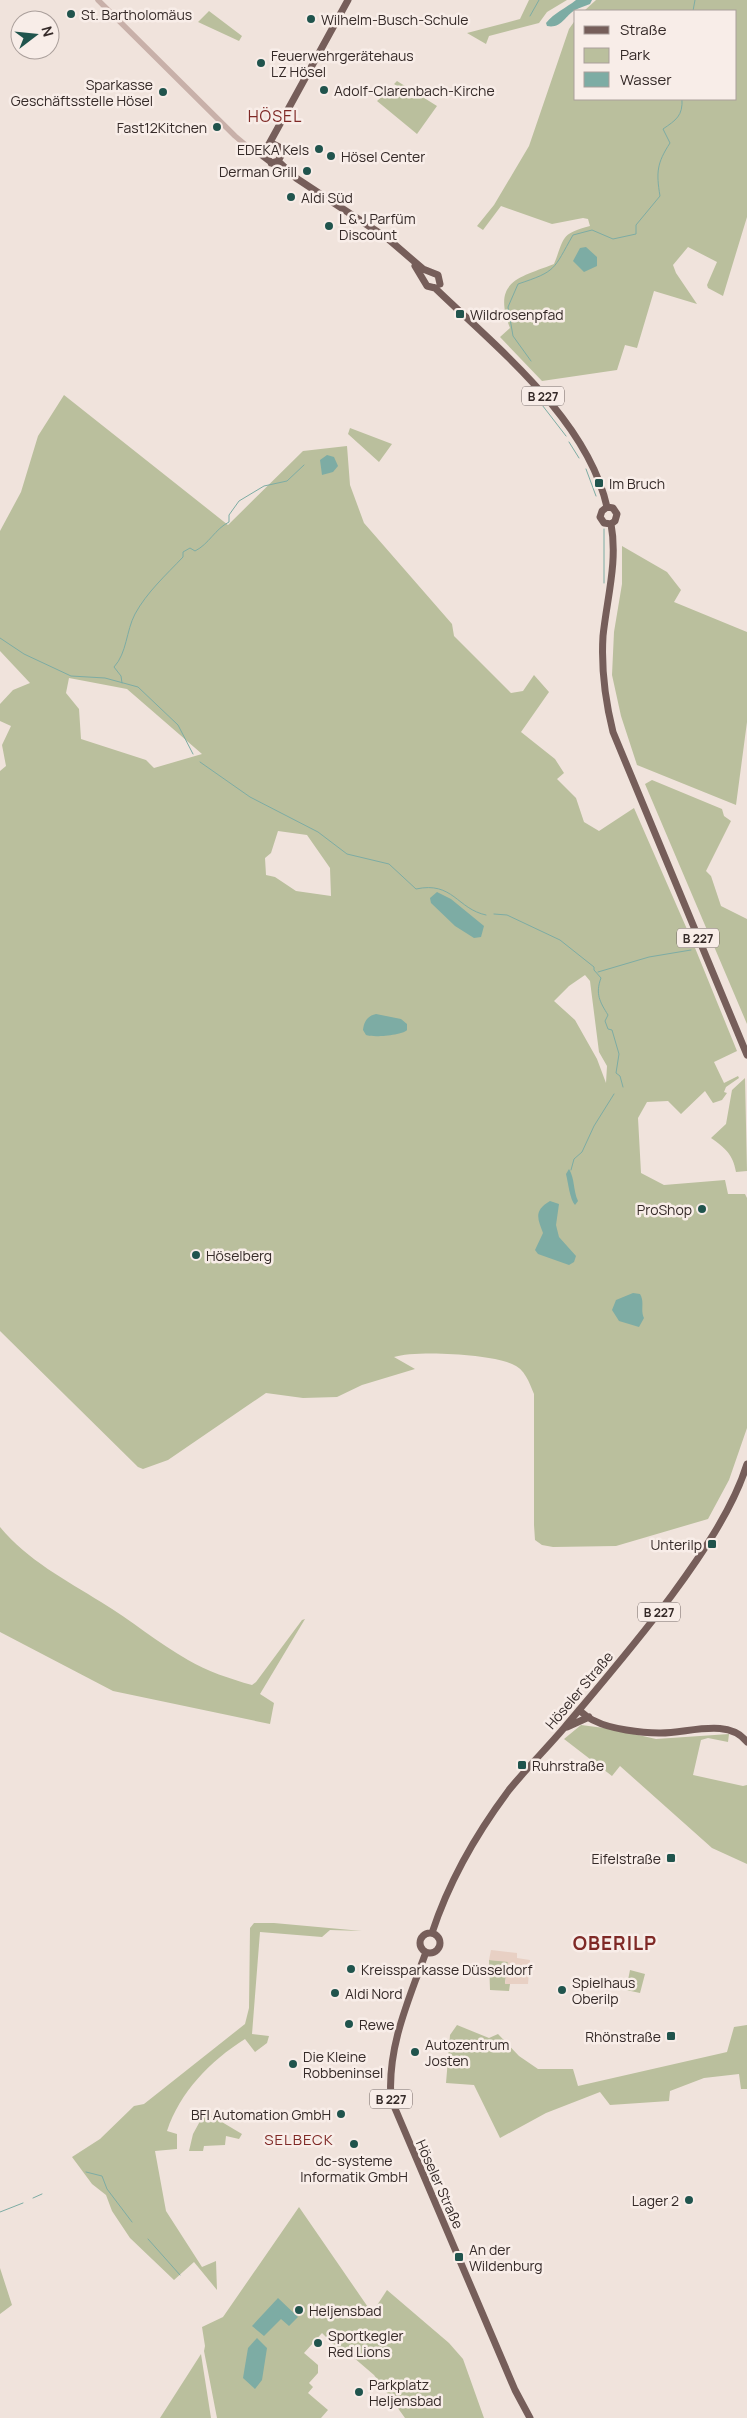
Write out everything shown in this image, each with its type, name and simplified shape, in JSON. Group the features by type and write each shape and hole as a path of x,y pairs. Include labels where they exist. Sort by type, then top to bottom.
{"main road":[{"path":"268,149 348,0"},
{"path":"268,149 281,151 275,162"},
{"path":"268,149 284,174 296,178 367,224 405,254 430,274 438,275 437,286 427,286 425,280 405,254"},
{"path":"425,280 430,274"},
{"name":"B 227","path":"437,286 541,393 564,421 589,460 607,507"},
{"path":"607,507 613,508 617,514 615,521 610,524 604,523 600,517 602,511 607,507"},
{"name":"B 227","path":"610,524 612,574 603,635 604,692 613,732 747,1055"},
{"name":"Höseler Straße","path":"432,1933 452,1882 485,1824 510,1789 636,1642 692,1568 732,1497 747,1464"},
{"path":"579,1710 595,1722 621,1728 651,1732 730,1730 742,1735 747,1742"},
{"path":"564,1728 590,1718"},
{"path":"432,1933 438,1937 440,1945 436,1952 426,1952 421,1947 420,1942 425,1934 432,1933"},
{"name":"Höseler Straße","path":"426,1952 398,2033 390,2080 391,2099 516,2390 530,2418"}],"street":[{"path":"98,0 235,136 250,147 268,149"}],"green space":[{"path":"529,0 567,0 547,12 539,23 489,36 486,44 467,33 520,19"},
{"path":"596,0 747,0 747,217 723,296 708,288 707,285 717,262 688,247 673,265 676,273 697,304 654,291 637,348 625,345 617,370 542,381 500,337 510,328 505,312 504,300 512,284 520,278 554,264 562,242 568,234 590,226 588,219 583,218 552,224 501,206 483,230 477,226 494,205 529,146 569,29 574,22 574,100 737,100 737,10 585,10"},
{"path":"209,11 242,36 239,41 198,22"},
{"path":"397,81 437,106 417,134 377,101 387,92 389,94 397,86 394,84"},
{"path":"64,395 228,525 303,451 347,446 350,485 364,523 452,624 454,636 511,693 523,691 534,675 549,692 521,732 555,759 564,773 557,779 576,798 584,822 599,831 634,808 693,943 737,1051 714,1062 724,1083 738,1076 739,1078 726,1087 724,1092 727,1093 722,1100 713,1103 705,1091 681,1114 668,1101 647,1102 638,1118 641,1173 664,1185 725,1180 728,1194 745,1194 747,1198 747,1428 729,1480 708,1519 616,1546 553,1547 542,1545 535,1540 534,1394 526,1376 520,1369 502,1361 453,1354 404,1355 394,1357 415,1369 362,1385 337,1397 303,1398 266,1393 168,1460 143,1469 138,1467 0,1331 0,771 6,766 2,745 11,726 0,721 0,704 13,690 30,683 0,651 0,531 21,492 38,436","holes":["69,678 127,689 202,754 154,768 146,760 81,739 79,709 66,693","278,831 307,835 330,868 331,896 296,891 275,877 266,875 265,858 271,853","585,975 590,981 599,1052 607,1066 606,1083 597,1059 575,1020 554,1001 569,986"]},
{"path":"350,428 392,444 379,462 348,434"},
{"path":"622,546 667,572 681,590 674,602 747,632 747,722 736,805 637,765 621,716 612,675 614,632 622,584"},
{"path":"652,780 722,809 724,816 731,821 706,871 711,876 721,906 747,919 747,1024 645,784"},
{"path":"745,1078 747,1171 736,1172 733,1160 728,1152 711,1138 726,1124 732,1090"},
{"path":"0,1527 22,1550 177,1653 195,1664 244,1683 252,1685 256,1682 302,1620 305,1619 260,1694 274,1703 270,1724 113,1691 0,1632"},
{"path":"581,1725 612,1729 656,1739 729,1734 728,1742 708,1738 701,1740 693,1775 743,1786 747,1785 747,1864 712,1848 620,1766 612,1776 564,1739"},
{"path":"254,1923 362,1931 330,1930 322,1937 260,1932 252,2034 269,2036 267,2043 255,2052 245,2039 208,2067 180,2103 167,2131 177,2134 177,2149 155,2151 166,2211 202,2267 216,2261 217,2290 194,2262 174,2280 130,2238 112,2211 106,2195 92,2184 72,2157 100,2139 134,2106 144,2104 245,2024 249,2008 250,1928"},
{"path":"489,1960 508,1961 505,1983 510,1984 509,1991 490,1990"},
{"path":"630,1970 645,1974 640,1993 626,1990"},
{"path":"457,2025 489,2038 498,2034 519,2056 538,2069 573,2069 578,2086 727,2052 734,2027 747,2025 747,2089 741,2089 739,2074 704,2078 670,2091 669,2101 610,2105 600,2092 546,2113 500,2138 474,2085 446,2083 450,2035"},
{"path":"205,2112 242,2134 239,2139 226,2136 225,2145 204,2146 203,2151 189,2151 193,2134"},
{"name":"Heljensbad","path":"299,2207 372,2313 387,2290 449,2343 463,2359 484,2418 405,2418 374,2375 346,2351 343,2354 322,2333 304,2353 318,2365 318,2373 309,2383 313,2387 308,2393 328,2410 321,2418 217,2418 204,2351 202,2327 223,2317"},
{"path":"0,2268 12,2305 0,2314"},
{"path":"201,2354 211,2418 160,2418"}],"shaded area":[{"path":"491,1950 517,1953 517,1958 530,1960 528,1984 505,1984 508,1962 489,1960"}],"water":[{"path":"576,0 592,0 590,4 574,10 556,26 547,26 546,23"},
{"path":"586,247 597,257 597,266 584,272 573,261 580,248"},
{"path":"327,455 334,457 338,466 333,472 322,475 320,460"},
{"path":"437,892 451,899 484,926 481,937 474,938 455,926 431,903 430,898"},
{"path":"376,1014 401,1019 407,1024 407,1030 388,1036 366,1035 363,1030 365,1022 370,1016"},
{"path":"569,1169 578,1201 575,1205 570,1195 566,1174"},
{"path":"550,1201 559,1204 556,1225 559,1237 576,1256 574,1262 569,1265 538,1254 535,1250 543,1233 538,1216 539,1212"},
{"path":"633,1293 640,1294 642,1300 644,1318 639,1327 619,1321 612,1310 616,1300"},
{"path":"278,2298 298,2317 289,2326 281,2319 264,2336 252,2326"},
{"path":"257,2338 267,2348 262,2380 255,2389 243,2378 248,2348"}],"waterway":[{"path":"530,16 539,0"},
{"path":"693,10 695,0"},
{"path":"531,361 513,336 508,307 518,284 540,276 553,268 573,235 592,230 613,239 636,234 636,225 660,196 658,180 660,162 670,143 663,129 680,114 682,100"},
{"path":"539,401 566,436"},
{"path":"569,442 579,458"},
{"path":"122,683 121,676 114,667 122,655 135,614 151,591 183,557 183,552 190,548 195,551 200,548 220,528 229,522 229,515 239,501 264,486 287,481 304,465"},
{"path":"586,469 596,496"},
{"path":"604,529 604,583"},
{"path":"0,638 24,654 71,676 105,678 138,687 178,725 193,754"},
{"path":"200,762 250,797 318,832 347,854 389,864 416,889 428,888 447,892 476,912 486,915"},
{"path":"494,914 507,915 560,940 594,967 594,970 601,978 598,989 599,998 608,1015 605,1021 608,1029 612,1030 619,1054 616,1073 620,1076 623,1087"},
{"path":"598,972 649,957 691,950"},
{"path":"571,1170 574,1159 582,1152 594,1126 614,1094"},
{"path":"86,2172 102,2176 107,2189 132,2222"},
{"path":"33,2198 42,2194"},
{"path":"0,2212 23,2203"},
{"path":"148,2239 180,2275"}],"place":[{"name":"St. Bartholomäus","path":"71,14"},
{"name":"Wilhelm-Busch-Schule","path":"311,19"},
{"name":"Feuerwehrgerätehaus LZ Hösel","path":"261,63"},
{"name":"Adolf-Clarenbach-Kirche","path":"324,90"},
{"name":"Sparkasse Geschäftsstelle Hösel","path":"163,92"},
{"name":"Fast12Kitchen","path":"217,127"},
{"name":"EDEKA Kels","path":"319,149"},
{"name":"Hösel Center","path":"331,156"},
{"name":"Derman Grill","path":"307,171"},
{"name":"Aldi Süd","path":"291,197"},
{"name":"L & J Parfüm Discount","path":"329,226"},
{"name":"Wildrosenpfad","path":"460,314"},
{"name":"Im Bruch","path":"599,483"},
{"name":"ProShop","path":"702,1209"},
{"name":"Höselberg","path":"196,1255"},
{"name":"Unterilp","path":"712,1544"},
{"name":"Ruhrstraße","path":"522,1765"},
{"name":"Eifelstraße","path":"671,1858"},
{"name":"Kreissparkasse Düsseldorf","path":"351,1969"},
{"name":"Spielhaus Oberilp","path":"562,1990"},
{"name":"Aldi Nord","path":"335,1993"},
{"name":"Rewe","path":"349,2024"},
{"name":"Rhönstraße","path":"671,2036"},
{"name":"Autozentrum Josten","path":"415,2052"},
{"name":"Die Kleine Robbeninsel","path":"293,2064"},
{"name":"BFI Automation GmbH","path":"341,2114"},
{"name":"dc-systeme Informatik GmbH","path":"354,2144"},
{"name":"Lager 2","path":"689,2200"},
{"name":"An der Wildenburg","path":"459,2257"},
{"name":"Heljensbad","path":"299,2310"},
{"name":"Sportkegler Red Lions","path":"318,2343"},
{"name":"Parkplatz Heljensbad","path":"359,2392"}],"district":[{"name":"HÖSEL","path":"275,116"},
{"name":"OBERILP","path":"615,1943"},
{"name":"SELBECK","path":"299,2139"}]}
